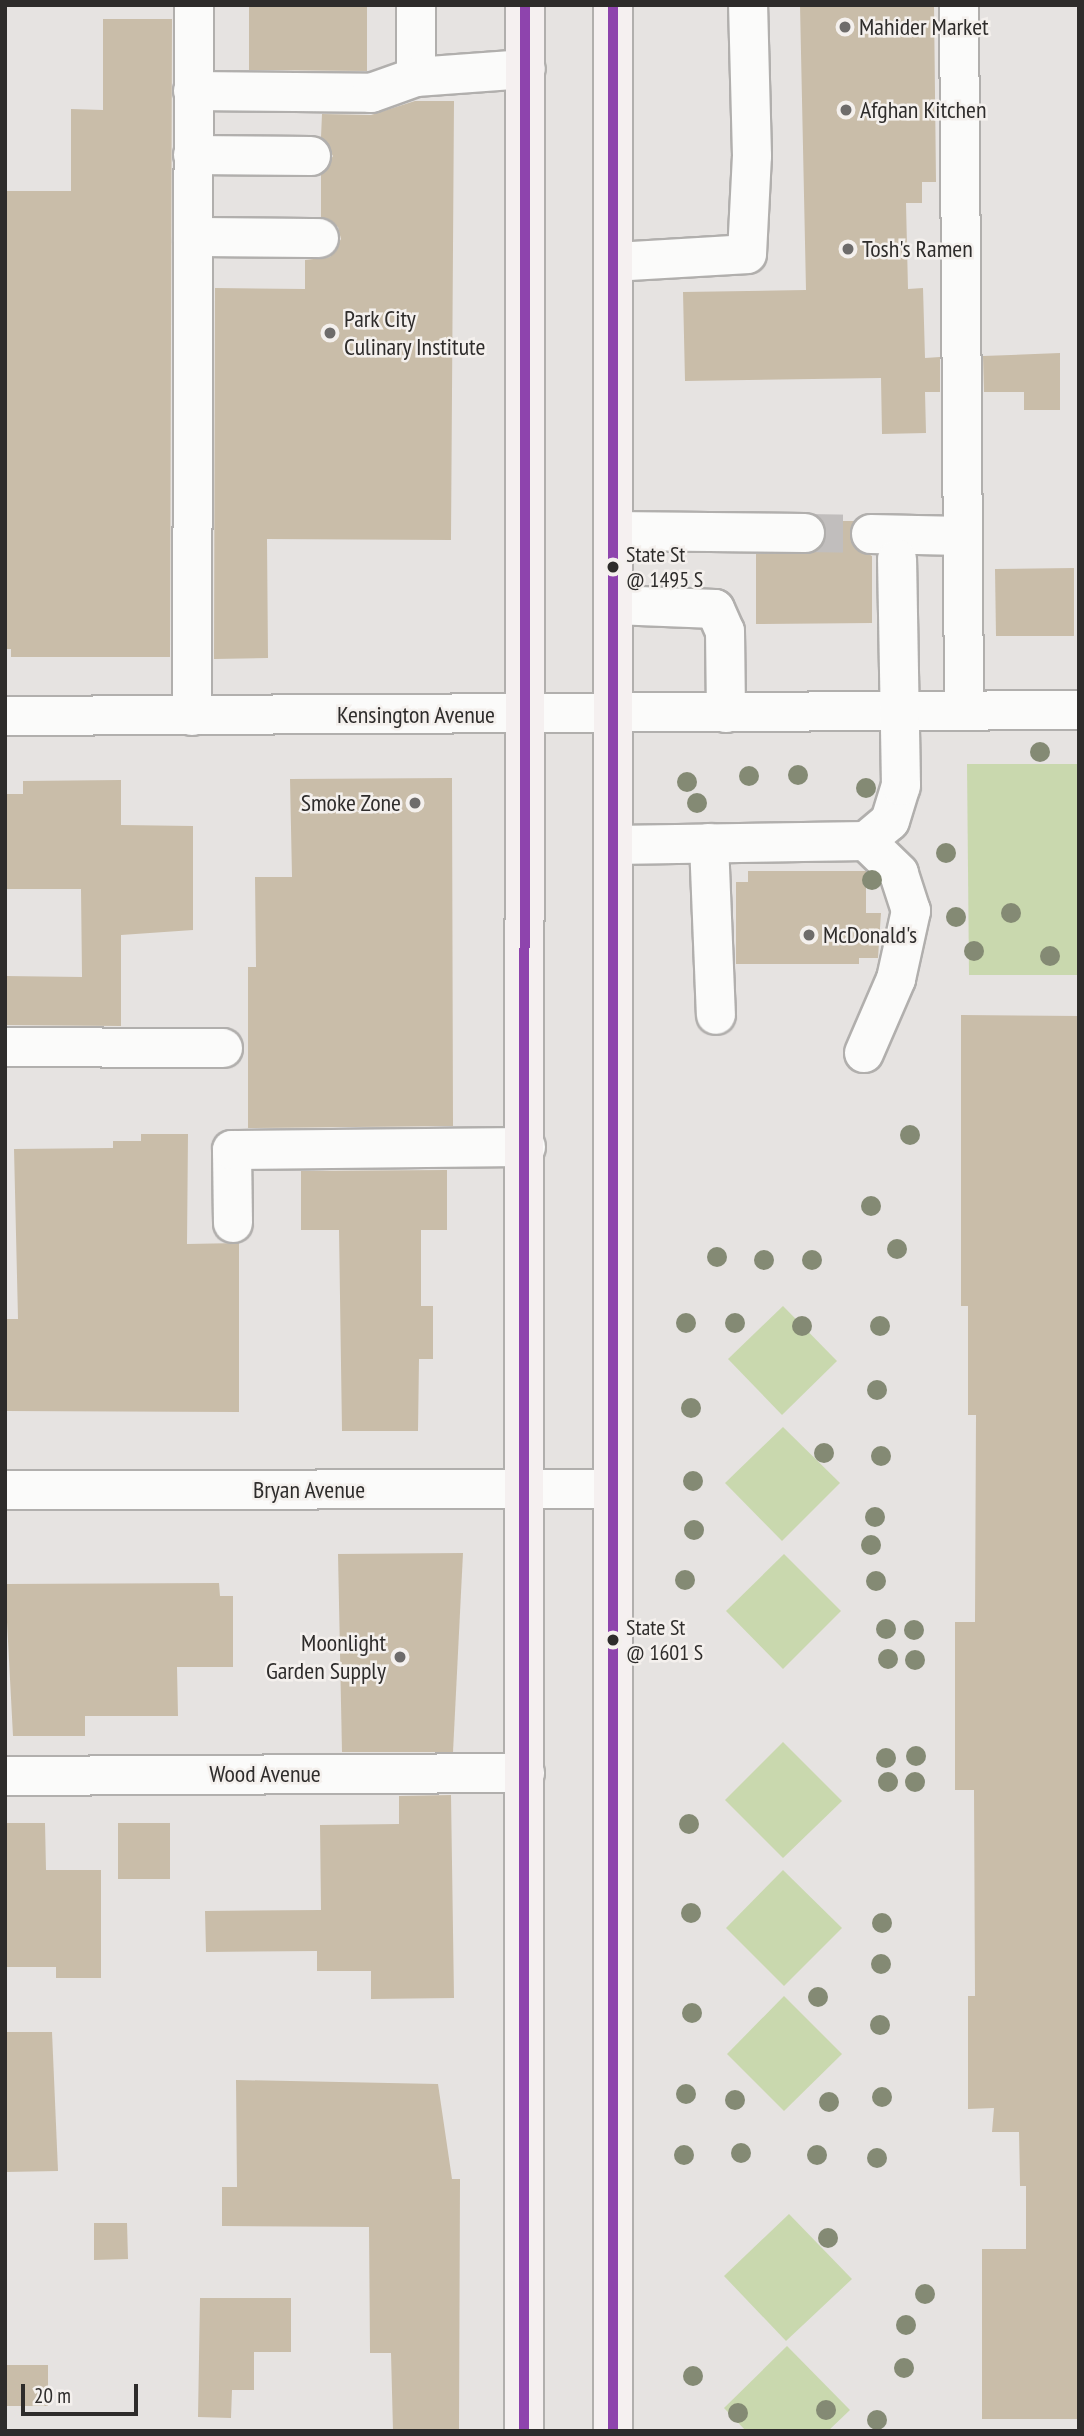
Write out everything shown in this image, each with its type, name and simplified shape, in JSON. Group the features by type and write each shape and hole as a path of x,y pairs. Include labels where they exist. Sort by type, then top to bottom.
{"main road":[{"path":"524,2431 526,5"},
{"path":"613,5 613,2431"}],"street":[{"path":"192,716 194,5"},
{"path":"416,5 416,77"},
{"path":"614,262 747,254 752,156 748,5"},
{"path":"959,5 964,711"},
{"path":"193,91 372,93 416,77 526,69"},
{"path":"193,155 311,156"},
{"path":"193,237 319,238"},
{"path":"614,531 805,533"},
{"path":"614,845 866,841 890,821 901,786 899,712 884,547 963,536"},
{"path":"614,605 715,609 725,631 726,713"},
{"name":"Kensington Avenue","path":"5,716 1079,710"},
{"path":"864,1052 896,979 911,911 899,873 866,841"},
{"path":"709,843 716,1015"},
{"path":"5,1046 223,1048"},
{"path":"233,1223 232,1150 526,1147"},
{"name":"Bryan Avenue","path":"5,1490 613,1489"},
{"name":"Wood Avenue","path":"5,1776 525,1773"}],"green space":[{"path":"967,764 1079,764 1079,975 969,975"},
{"path":"783,1306 837,1361 782,1415 728,1359"},
{"path":"783,1427 840,1483 782,1541 725,1483"},
{"path":"784,1554 841,1611 783,1669 726,1611"},
{"path":"783,1742 842,1801 783,1858 725,1800"},
{"path":"783,1870 842,1928 784,1986 726,1928"},
{"path":"784,1996 842,2054 784,2111 727,2054"},
{"path":"789,2214 852,2279 786,2341 724,2276"},
{"path":"787,2346 850,2410 828,2431 746,2431 724,2408"}],"building":[{"path":"249,5 367,5 367,71 249,70"},
{"path":"800,5 934,5 936,182 922,182 922,203 906,203 908,289 923,288 925,358 940,357 940,392 925,392 926,433 882,434 881,378 685,381 683,292 806,290"},
{"path":"103,19 172,19 170,657 11,657 11,649 5,649 5,191 71,191 71,109 103,110"},
{"path":"415,101 454,101 451,540 267,539 268,658 214,659 215,288 305,289 305,260 330,257 341,239 338,227 321,217 321,175 333,156 321,137 322,114 371,115"},
{"path":"1060,353 1060,410 1024,410 1024,392 984,392 983,356"},
{"path":"823,521 854,521 852,544 872,556 872,623 756,624 756,554 815,552 827,534"},
{"path":"1074,568 1074,636 996,636 995,569"},
{"path":"452,778 453,1126 248,1128 248,967 256,967 255,877 292,877 290,779"},
{"path":"121,780 121,825 193,826 193,930 121,935 121,1026 5,1025 5,976 82,977 81,889 5,889 5,794 23,794 23,781"},
{"name":"McDonald's","path":"748,871 866,871 866,913 881,913 878,958 859,958 859,964 736,964 736,882 748,882"},
{"path":"961,1015 1079,1016 1079,2419 982,2419 982,2249 1026,2249 1026,2186 1020,2186 1019,2132 992,2132 994,2108 968,2109 968,1996 975,1996 974,1790 955,1790 955,1622 975,1622 976,1415 968,1415 968,1306 961,1306"},
{"path":"141,1134 188,1134 187,1244 239,1243 239,1412 5,1411 5,1319 18,1319 14,1149 113,1148 113,1141 141,1141"},
{"path":"447,1170 447,1230 421,1230 421,1306 433,1306 433,1359 419,1359 418,1431 342,1431 339,1230 301,1230 301,1171"},
{"path":"463,1553 453,1752 342,1752 338,1554"},
{"path":"219,1583 220,1596 233,1596 233,1667 177,1667 178,1716 85,1716 85,1736 13,1736 5,1584"},
{"path":"451,1795 454,1998 371,1999 371,1971 317,1971 317,1951 206,1952 205,1911 321,1910 320,1825 399,1824 399,1796"},
{"path":"5,1823 45,1823 46,1870 101,1870 101,1978 56,1978 56,1967 5,1967"},
{"path":"118,1823 170,1823 170,1879 118,1879"},
{"path":"5,2032 52,2032 58,2171 5,2172"},
{"path":"236,2080 438,2084 452,2179 460,2179 459,2431 393,2431 391,2353 370,2353 369,2227 222,2226 222,2187 237,2187"},
{"path":"94,2223 127,2223 128,2259 94,2260"},
{"path":"200,2298 291,2298 291,2352 254,2352 254,2390 232,2390 231,2418 198,2417"},
{"path":"5,2365 48,2365 48,2406 5,2406"}],"tunnel":[{"path":"805,533 871,534"}],"transit line":[{"path":"524,2431 525,5"},
{"path":"613,5 613,2431"}],"place":[{"name":"Mahider Market","path":"845,27"},
{"name":"Afghan Kitchen","path":"846,110"},
{"name":"Tosh's Ramen","path":"848,249"},
{"name":"Park City Culinary Institute","path":"330,333"},
{"name":"State St @ 1495 S","path":"613,567"},
{"name":"Smoke Zone","path":"415,803"},
{"name":"McDonald's","path":"809,935"},
{"name":"State St @ 1601 S","path":"613,1640"},
{"name":"Moonlight Garden Supply","path":"400,1657"}]}
